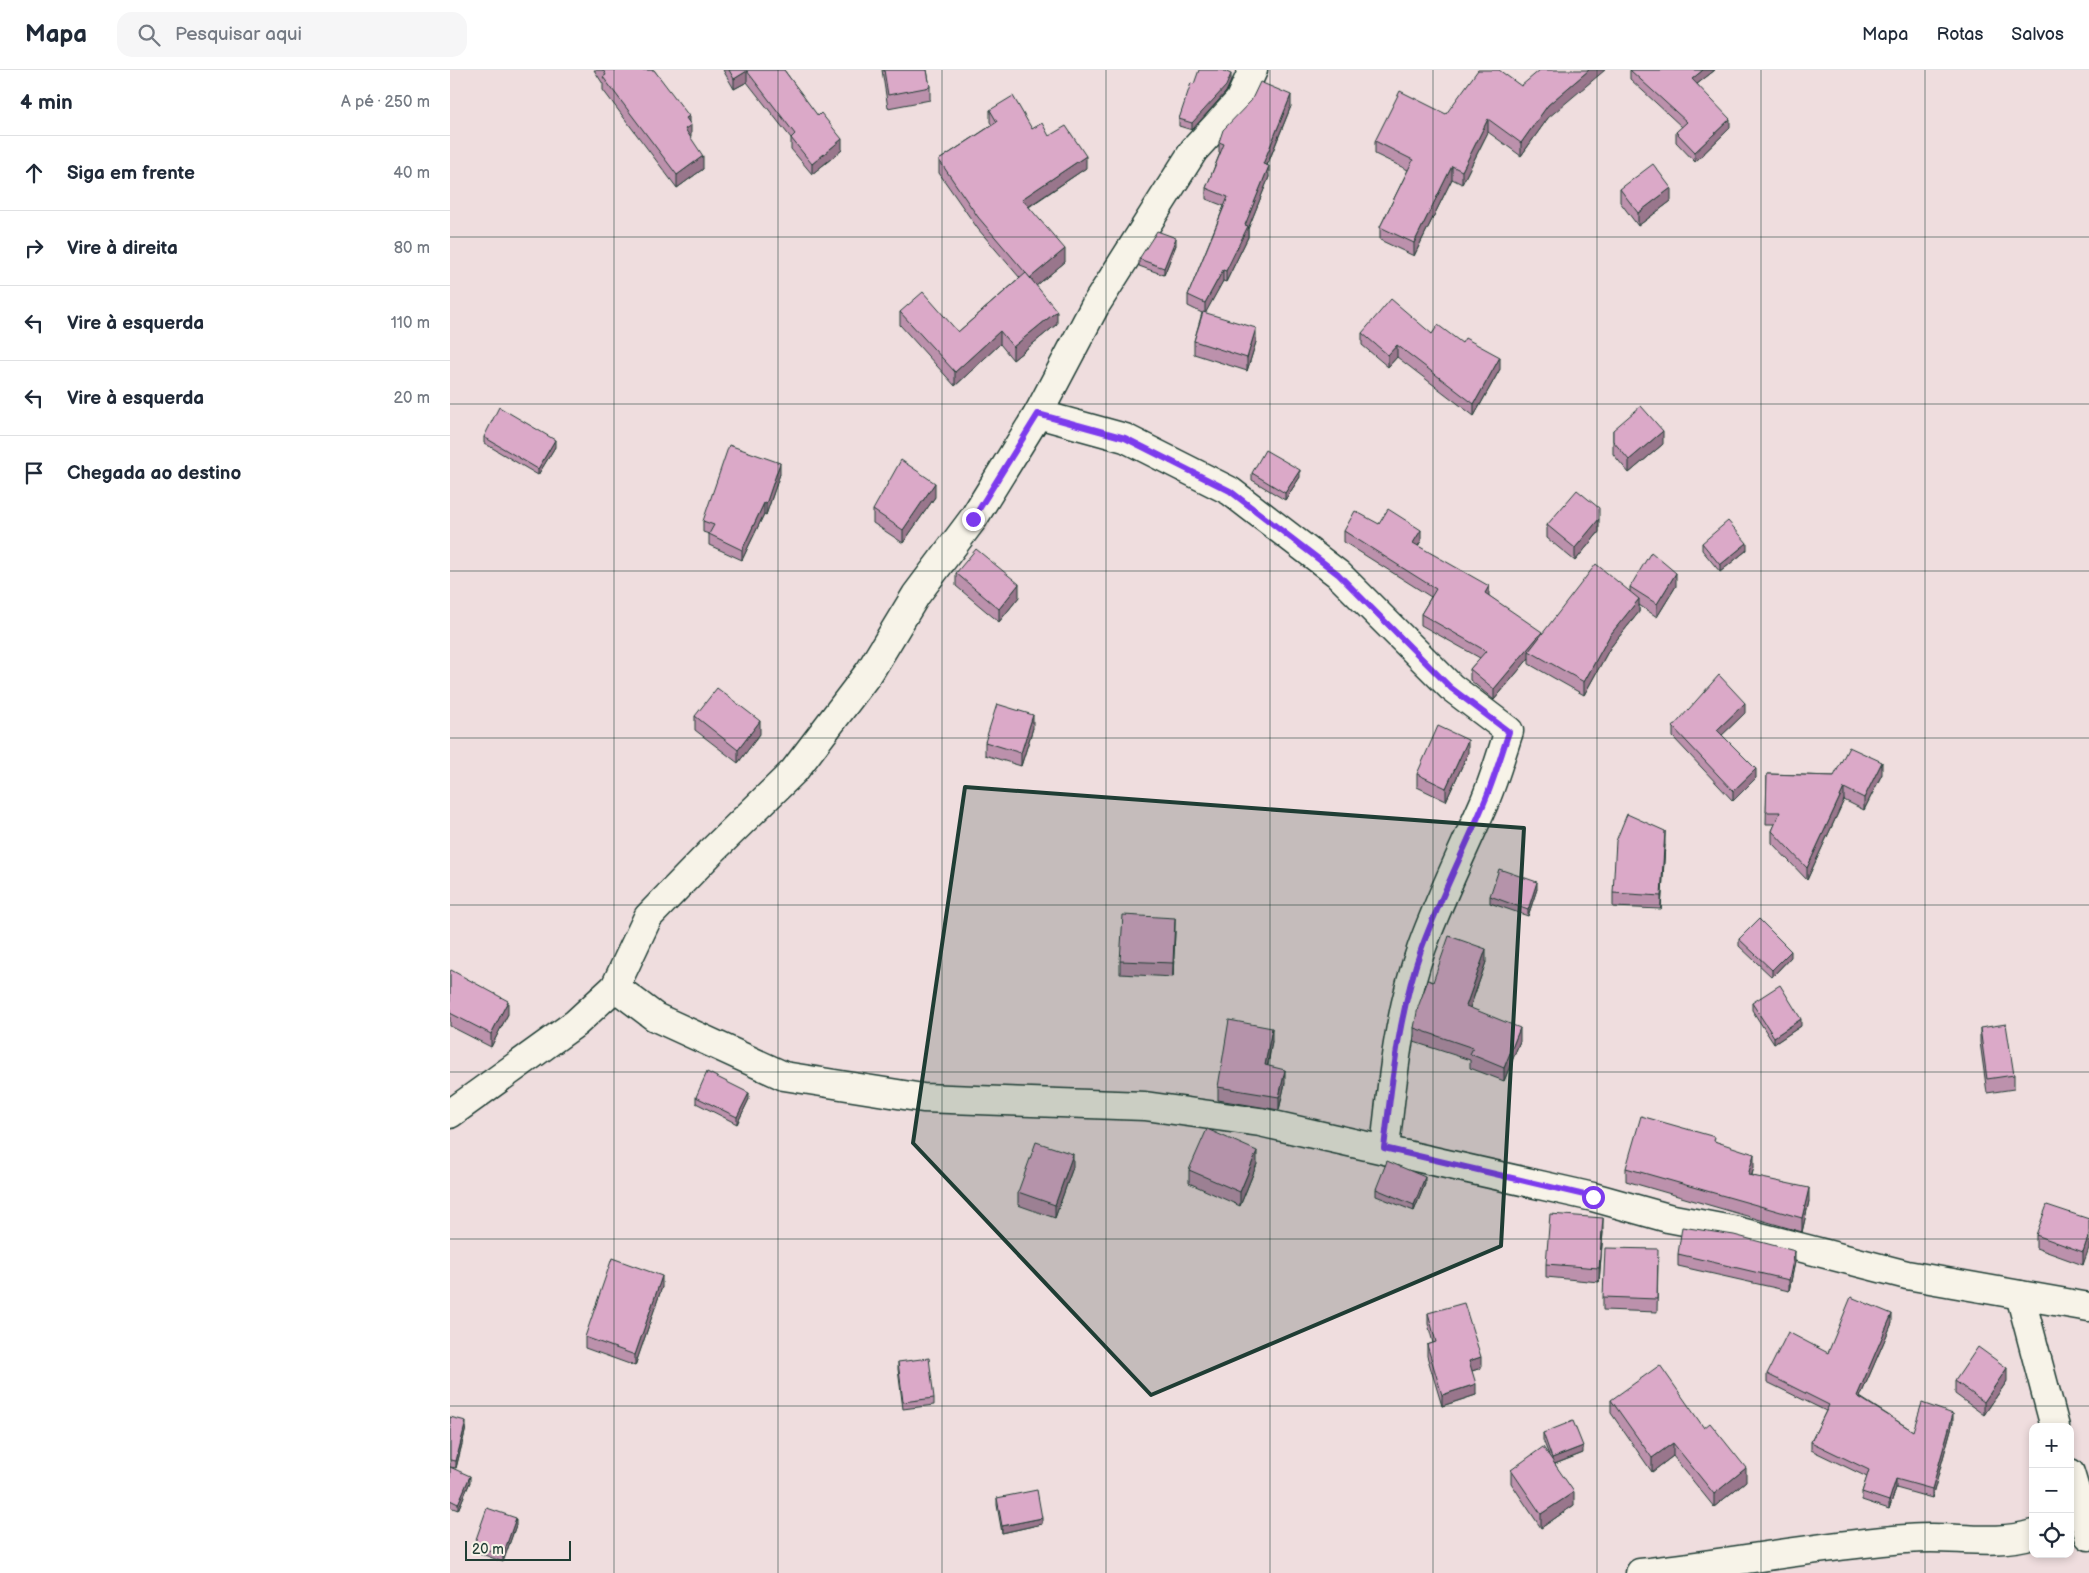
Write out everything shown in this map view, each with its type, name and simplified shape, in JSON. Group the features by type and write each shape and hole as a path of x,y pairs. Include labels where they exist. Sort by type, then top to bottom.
{"street":[{"path":"450,1114 576,1023 615,987 648,918 712,851 794,771 870,670 916,595 973,519 1038,414 1096,306 1194,150 1240,101 1253,70"},
{"path":"1038,414 1125,438 1230,491 1338,574 1451,688 1509,732 1484,802 1461,852 1422,948 1406,1006 1395,1059 1384,1148"},
{"path":"615,987 654,1017 784,1076 923,1098 1145,1106 1260,1122 1384,1148 1593,1197 1668,1218 1738,1231 1907,1275 2089,1307"},
{"path":"2020,1295 2054,1423"},
{"path":"2074,1488 2083,1523"},
{"path":"1640,1573 1874,1542 1928,1538 2014,1540 2029,1535"}],"highlighted area":[{"path":"965,787 1524,828 1501,1246 1151,1395 913,1143"}],"building":[{"path":"603,70 654,70 689,116 686,118 691,125 685,129 703,156 677,175 603,77 606,75"},
{"path":"729,70 784,70 818,116 821,113 842,139 812,164 791,138 795,134 747,71 734,79"},
{"path":"884,70 927,70 930,87 888,95"},
{"path":"1199,70 1222,70 1231,74 1226,86 1192,123 1179,119 1191,83 1194,84"},
{"path":"1478,70 1499,70 1521,86 1540,70 1589,70 1548,105 1521,143 1488,119 1462,171 1452,166 1414,243 1380,227 1413,160 1375,141 1400,91 1446,114"},
{"path":"1630,70 1703,70 1692,79 1730,119 1695,152 1676,132 1687,122"},
{"path":"1260,82 1291,95 1263,164 1269,166 1245,225 1248,226 1226,271 1223,270 1205,303 1188,295 1228,197 1206,188 1224,144 1219,142 1223,130 1251,101"},
{"path":"1013,96 1032,129 1042,123 1049,136 1066,126 1086,156 1022,199 1065,249 1030,278 978,217 939,160 997,122 990,110"},
{"path":"1653,164 1671,188 1638,213 1620,189"},
{"path":"1157,231 1176,238 1164,268 1139,259"},
{"path":"1026,273 1057,311 1013,347 1000,331 955,372 900,312 923,292 958,332"},
{"path":"1391,299 1432,334 1438,325 1462,343 1465,338 1500,357 1474,404 1397,345 1388,355 1362,333"},
{"path":"1203,312 1256,328 1247,358 1194,341"},
{"path":"1641,406 1663,431 1629,460 1613,441 1613,430"},
{"path":"499,407 555,440 538,469 484,437"},
{"path":"729,445 780,463 766,504 764,503 742,550 709,534 714,525 703,521"},
{"path":"1265,450 1300,470 1285,493 1252,473"},
{"path":"901,460 935,483 903,530 873,510"},
{"path":"1577,490 1599,508 1599,519 1575,548 1547,525"},
{"path":"1388,509 1421,530 1413,543 1489,586 1485,593 1542,632 1494,689 1470,669 1486,651 1421,614 1436,589 1344,531 1355,511 1379,524"},
{"path":"1728,521 1747,543 1720,565 1702,543"},
{"path":"976,549 1019,584 999,609 956,573"},
{"path":"1651,552 1676,573 1657,604 1630,587"},
{"path":"1596,564 1639,599 1610,635 1584,682 1529,651"},
{"path":"1719,675 1745,703 1717,730 1756,769 1733,791 1673,727"},
{"path":"717,688 760,721 738,750 695,716"},
{"path":"997,704 1033,715 1021,753 985,742"},
{"path":"1438,726 1468,740 1446,788 1417,774"},
{"path":"1849,747 1882,762 1864,798 1844,788 1807,868 1772,831 1780,812 1766,812 1767,774 1834,776"},
{"path":"1627,814 1665,831 1661,896 1613,893 1616,841"},
{"path":"1499,869 1537,882 1528,910 1490,896"},
{"path":"1123,915 1175,918 1173,963 1120,961"},
{"path":"1759,919 1791,951 1772,970 1739,939"},
{"path":"1449,936 1486,949 1466,1006 1520,1028 1504,1068 1470,1054 1473,1048 1414,1028 1418,1007 1428,980 1433,982"},
{"path":"451,970 508,1001 491,1034 450,1013"},
{"path":"1780,985 1801,1019 1774,1037 1752,1003"},
{"path":"1229,1020 1272,1028 1265,1065 1285,1070 1279,1097 1218,1087"},
{"path":"2006,1024 2014,1075 1987,1079 1980,1028"},
{"path":"707,1072 749,1093 737,1117 696,1097"},
{"path":"1641,1116 1715,1137 1714,1141 1754,1154 1748,1175 1809,1188 1802,1218 1626,1168"},
{"path":"1207,1129 1257,1151 1240,1192 1189,1170"},
{"path":"1036,1142 1073,1154 1055,1205 1018,1192"},
{"path":"1387,1161 1425,1177 1414,1205 1376,1189"},
{"path":"2047,1205 2089,1219 2089,1234 2083,1252 2036,1235"},
{"path":"1550,1214 1603,1218 1599,1268 1546,1264"},
{"path":"1682,1227 1734,1235 1795,1251 1789,1280 1678,1254"},
{"path":"1605,1248 1658,1249 1657,1299 1603,1297"},
{"path":"612,1258 662,1276 635,1355 585,1337"},
{"path":"1851,1297 1892,1314 1857,1396 1913,1431 1922,1403 1953,1414 1932,1489 1896,1479 1889,1501 1862,1492 1869,1470 1811,1442 1829,1405 1767,1374 1788,1332 1828,1353"},
{"path":"1464,1303 1481,1357 1469,1361 1476,1384 1442,1395 1427,1345 1436,1342 1428,1313"},
{"path":"1978,1347 2007,1368 1984,1402 1955,1381"},
{"path":"929,1358 934,1398 903,1402 898,1362"},
{"path":"1660,1365 1704,1428 1710,1423 1746,1468 1714,1494 1673,1443 1652,1458 1611,1400"},
{"path":"450,1417 466,1421 456,1461 450,1460"},
{"path":"1573,1421 1583,1446 1552,1458 1543,1433"},
{"path":"1543,1447 1574,1492 1541,1514 1511,1470"},
{"path":"450,1467 470,1476 458,1504 450,1500"},
{"path":"1037,1490 1042,1518 1002,1526 997,1498"},
{"path":"487,1508 516,1518 503,1555 474,1545"}],"route":[{"path":"973,519 1038,414 1125,438 1230,491 1338,574 1451,688 1509,732 1484,802 1461,852 1422,948 1406,1006 1394,1068 1384,1148 1593,1197"}]}
